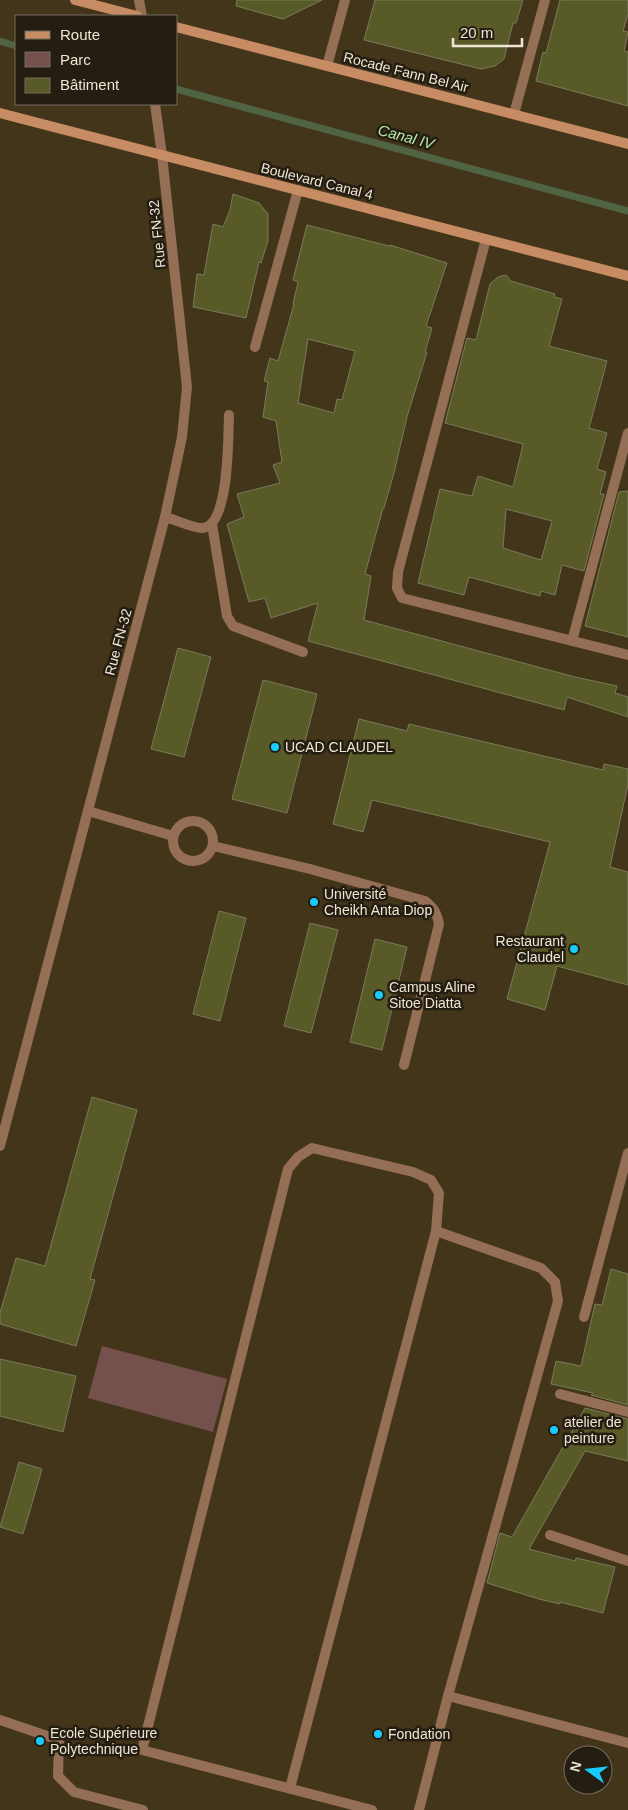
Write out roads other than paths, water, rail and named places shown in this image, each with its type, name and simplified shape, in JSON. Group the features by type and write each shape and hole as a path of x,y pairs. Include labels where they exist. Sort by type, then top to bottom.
{"main road":[{"path":"75,0 133,15"},
{"name":"Rocade Fann Bel Air","path":"178,28 628,144"},
{"name":"Boulevard Canal 4","path":"0,113 628,276"}],"street":[{"path":"139,0 142,15"},
{"path":"328,66 345,0"},
{"path":"514,114 545,0"},
{"name":"Rue FN-32","path":"0,1146 165,516 182,437 187,387 155,105"},
{"path":"255,347 298,190"},
{"path":"486,239 398,572 397,588 402,598 628,655"},
{"path":"165,516 201,528 212,524 216,518 226,482 229,415"},
{"path":"572,641 628,433"},
{"path":"212,524 228,616 233,626 303,652"},
{"path":"88,811 173,836"},
{"path":"194,820 205,825 212,834 213,846 207,856 198,861 188,861 179,856 173,847 173,836 177,828 185,822 194,820"},
{"path":"213,846 310,869 425,901 433,907 439,924 404,1065"},
{"path":"290,1788 436,1231 439,1193 431,1180 413,1172 312,1148 298,1156 288,1169 142,1750 372,1810"},
{"path":"584,1317 628,1153"},
{"path":"419,1810 448,1696 558,1301 555,1282 541,1268 436,1231"},
{"path":"560,1394 628,1412"},
{"path":"550,1536 628,1561"},
{"path":"448,1696 628,1743"},
{"path":"1,1722 59,1740 58,1776 74,1792 143,1810"}],"waterway":[{"name":"Canal IV","path":"0,41 15,46"},
{"name":"Canal IV","path":"178,90 628,211"}],"place":[{"name":"UCAD CLAUDEL","path":"275,747"},
{"name":"Université Cheikh Anta Diop","path":"314,902"},
{"name":"Restaurant Claudel","path":"574,949"},
{"name":"Campus Aline Sitoe Diatta","path":"379,995"},
{"name":"atelier de peinture","path":"554,1430"},
{"name":"Fondation","path":"378,1734"},
{"name":"Ecole Supérieure Polytechnique","path":"40,1741"}]}
